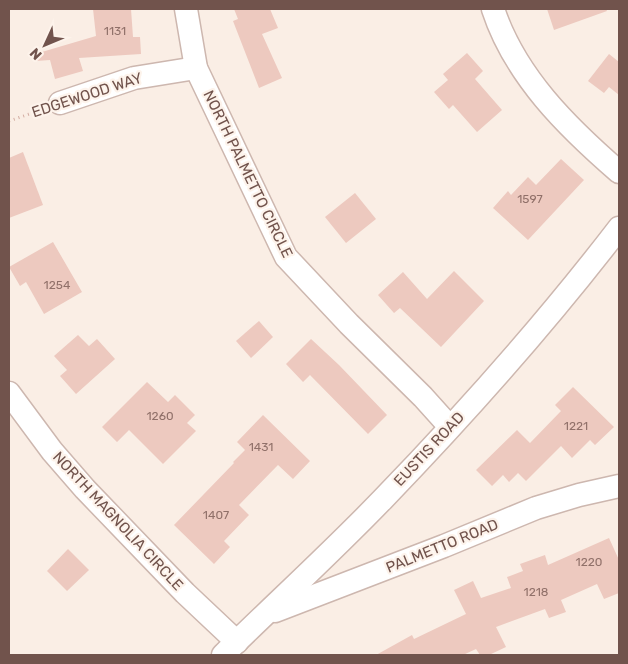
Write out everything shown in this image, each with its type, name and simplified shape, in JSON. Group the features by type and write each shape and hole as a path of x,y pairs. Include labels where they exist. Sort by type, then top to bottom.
{"street":[{"name":"NORTH PALMETTO CIRCLE","path":"186,9 196,68 286,257 450,427"},
{"path":"493,9 507,44 527,78 542,97 592,148 619,172"},
{"name":"EDGEWOOD WAY","path":"60,103 134,78 196,68"},
{"name":"EUSTIS ROAD","path":"230,648 383,499 450,427 522,348 619,228"},
{"name":"NORTH MAGNOLIA CIRCLE","path":"9,393 52,451 85,489 184,593 230,648"},
{"name":"PALMETTO ROAD","path":"266,614 444,546 536,508 579,495 619,486"}],"path":[{"name":"EDGEWOOD WAY","path":"9,121 60,103"}],"building":[{"path":"93,9 131,9 133,37 140,37 141,54 79,58 83,71 55,79 50,60 36,61 35,54 96,36"},
{"path":"234,9 270,9 278,28 262,34 282,78 259,88 233,21 238,19"},
{"path":"547,9 606,9 607,11 554,30"},
{"path":"467,53 483,71 475,79 502,110 477,132 453,105 449,109 434,92 448,80 443,74"},
{"path":"609,54 619,62 619,95 609,87 604,93 588,81"},
{"path":"23,152 43,205 9,218 9,158"},
{"path":"561,159 584,180 528,240 493,208 508,191 511,195 528,177 536,185"},
{"path":"355,193 376,219 346,243 325,217"},
{"path":"53,242 82,292 44,314 26,282 20,286 9,267"},
{"path":"454,271 484,301 441,347 400,308 394,313 378,295 403,272 427,299"},
{"path":"259,321 273,337 251,358 236,341"},
{"path":"78,335 89,346 97,339 115,359 76,394 60,376 67,370 54,356"},
{"path":"311,339 387,415 368,434 310,375 303,382 286,364"},
{"path":"147,382 168,402 175,395 195,415 187,423 196,431 163,464 129,430 117,442 102,427"},
{"path":"573,387 614,427 595,445 590,440 572,458 561,446 526,481 518,473 509,482 503,475 492,486 476,470 517,430 530,443 561,411 555,405"},
{"path":"263,415 310,461 293,479 278,465 239,505 249,515 224,541 230,547 214,564 174,525 245,450 237,442"},
{"path":"609,538 619,560 619,593 604,599 597,584 561,600 566,612 549,618 545,609 496,627 506,647 489,655 480,655 476,649 463,655 376,655 412,635 414,639 466,614 454,590 473,581 481,598 511,588 507,577 523,571 520,564 545,555 548,565"},
{"path":"68,549 89,570 67,591 47,571"}]}
